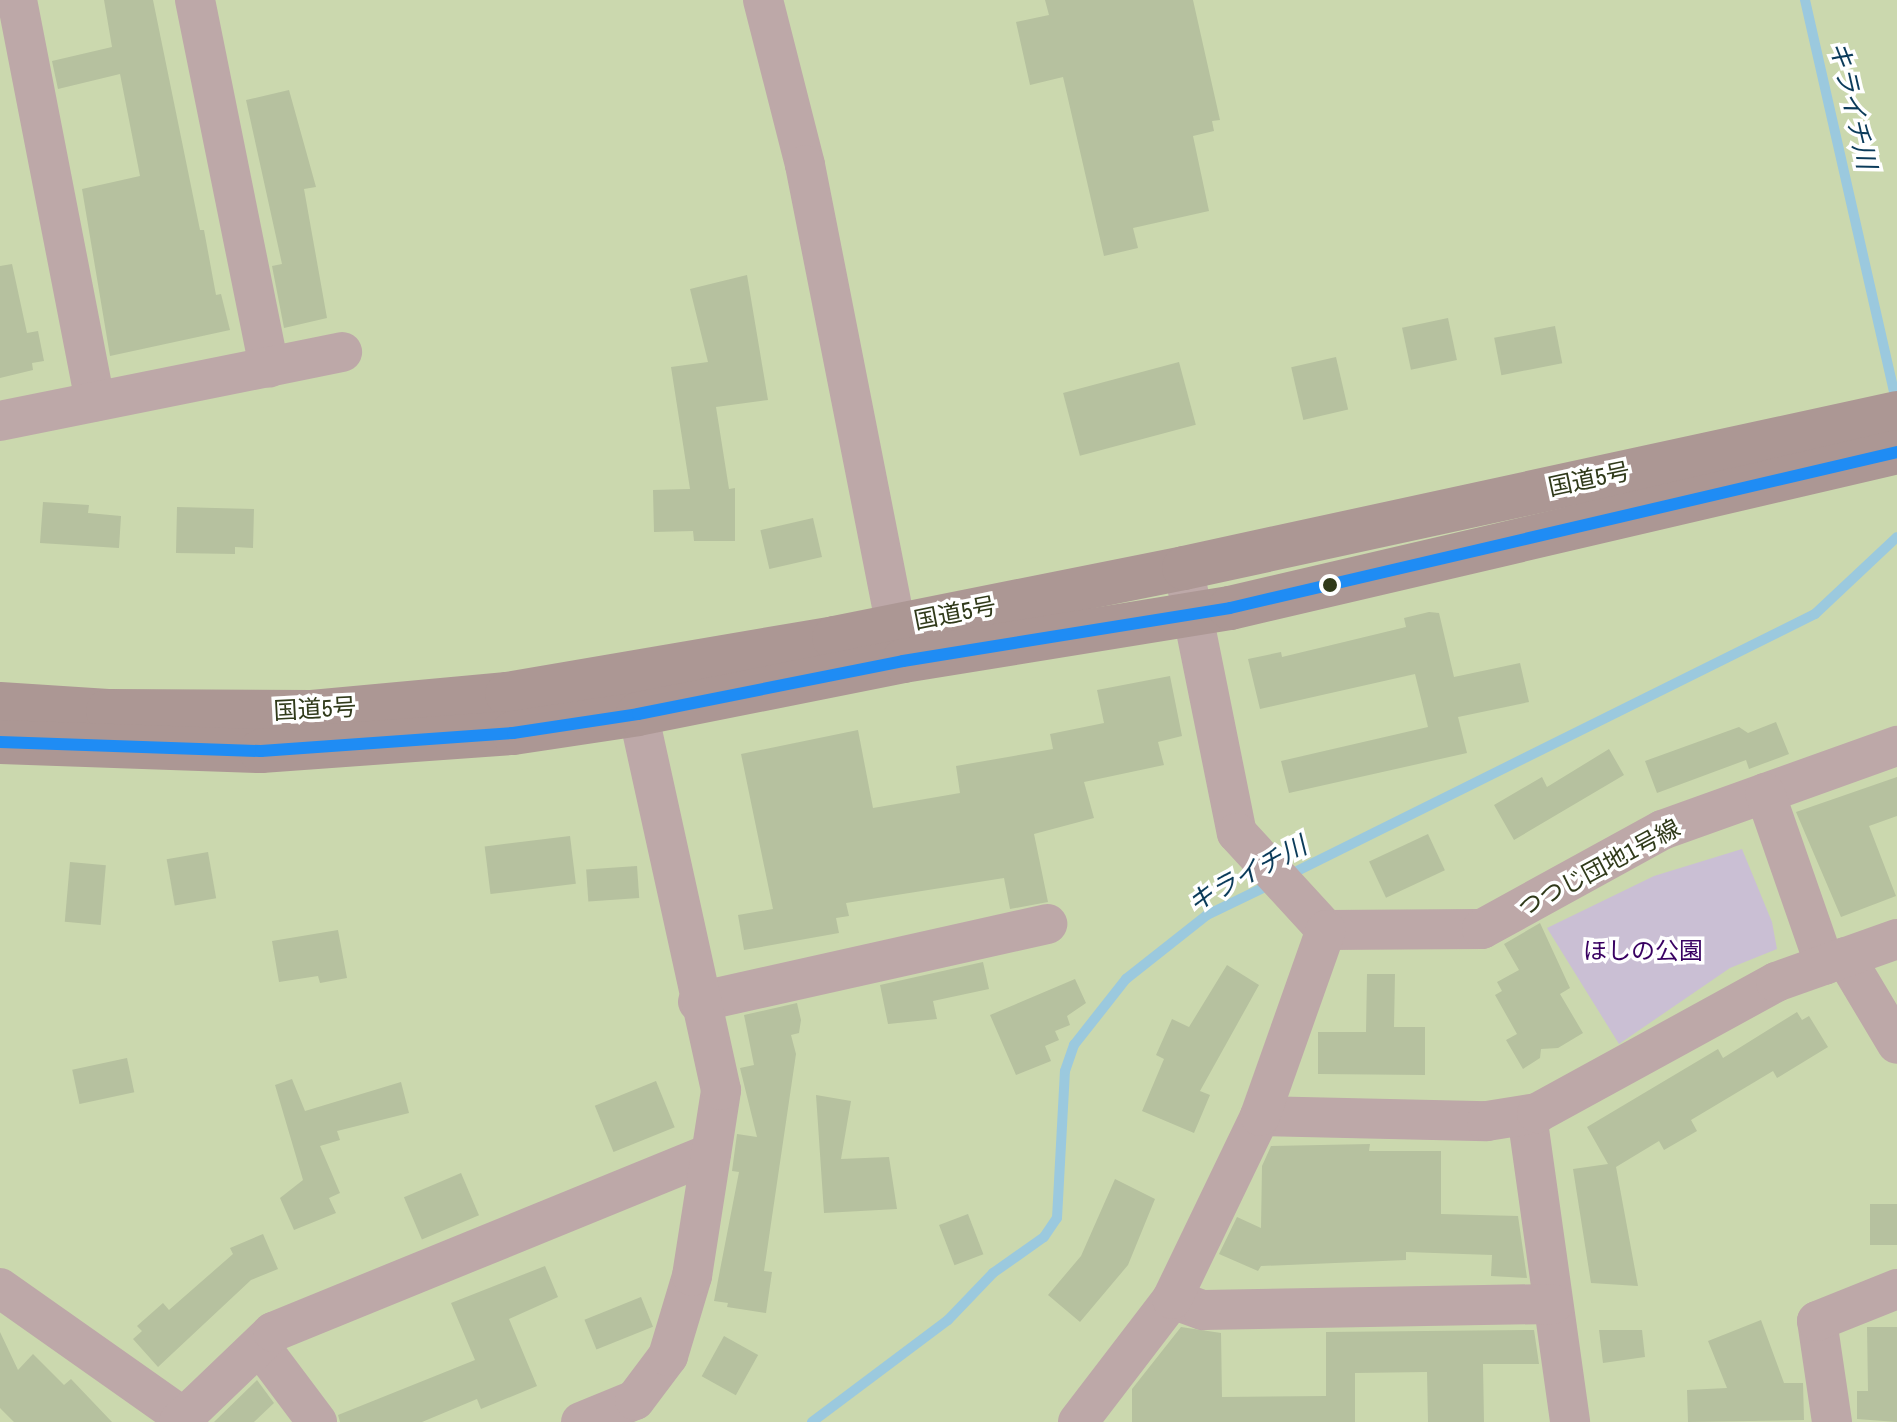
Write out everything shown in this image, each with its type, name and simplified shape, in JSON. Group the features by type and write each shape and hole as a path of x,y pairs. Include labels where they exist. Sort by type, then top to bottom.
{"highway":[{"name":"国道5号","path":"0,704 108,711 312,712 507,694 899,643 1191,615 1882,436"},
{"name":"国道5号","path":"0,742 261,751 513,733 638,714 1184,568 1882,436"}],"street":[{"path":"17,0 95,402"},
{"path":"195,0 269,368"},
{"path":"763,0 805,165 899,643"},
{"path":"0,421 342,352"},
{"path":"1078,1422 1172,1299 1260,1116 1314,919 1237,833 1184,568"},
{"path":"581,1422 635,1400 668,1356 692,1276 721,1090 698,1002 638,714"},
{"name":"つつじ団地1号線","path":"1314,919 1482,929 1662,830 1897,746"},
{"path":"1765,793 1835,961 1897,1044"},
{"path":"698,1002 1047,924"},
{"path":"1260,1116 1487,1121 1527,1115 1776,982 1897,939"},
{"path":"1527,1115 1570,1422"},
{"path":"0,1288 182,1420 273,1332 711,1153"},
{"path":"1832,1422 1817,1321 1897,1289"},
{"path":"1172,1299 1203,1310 1553,1304"},
{"path":"260,1346 317,1422"}],"green space":[{"name":"ほしの公園","path":"1742,849 1772,922 1777,949 1730,968 1619,1044 1547,928 1654,876"}],"building":[{"path":"104,0 153,0 200,230 204,230 216,295 221,294 230,330 110,356 82,189 140,176 120,74 58,89 52,61 112,47"},
{"path":"1045,0 1193,0 1220,120 1212,121 1214,131 1193,136 1209,211 1133,228 1138,248 1104,256 1063,77 1030,85 1016,22 1049,15"},
{"path":"289,90 316,187 304,189 327,318 284,328 272,266 282,264 246,100"},
{"path":"12,264 27,333 38,331 44,361 32,363 33,370 0,378 0,266"},
{"path":"747,275 768,400 716,407 729,489 735,488 735,541 694,541 693,531 654,532 653,490 690,489 671,367 708,362 690,289"},
{"path":"1448,318 1457,360 1411,370 1402,328"},
{"path":"1555,326 1562,363 1501,375 1494,338"},
{"path":"1336,357 1348,410 1303,420 1291,367"},
{"path":"1179,362 1196,425 1080,456 1063,393"},
{"path":"43,502 89,505 88,513 121,516 119,548 40,543"},
{"path":"177,507 254,509 253,548 235,547 235,554 176,553"},
{"path":"813,518 822,557 769,569 760,530"},
{"path":"1429,612 1439,613 1454,677 1520,663 1529,702 1458,717 1467,753 1289,793 1281,761 1428,727 1415,674 1260,709 1248,659 1281,652 1282,657 1406,627 1404,618"},
{"path":"1170,676 1182,736 1158,742 1164,765 1084,782 1094,818 1034,834 1048,902 1010,909 1004,878 846,903 849,916 836,918 839,933 744,950 738,915 773,909 741,754 858,730 873,808 960,793 956,766 1053,749 1050,734 1104,723 1097,690"},
{"path":"1776,722 1789,754 1749,769 1746,760 1657,793 1645,761 1739,727 1748,733"},
{"path":"1609,749 1624,775 1514,840 1494,805 1542,777 1547,787"},
{"path":"1897,777 1897,816 1869,826 1896,896 1841,917 1796,812"},
{"path":"1428,834 1445,870 1386,898 1369,861"},
{"path":"570,836 576,884 490,894 485,846"},
{"path":"208,852 216,898 175,906 167,859"},
{"path":"70,862 106,865 101,925 65,922"},
{"path":"637,866 639,898 588,901 586,870"},
{"path":"1540,923 1570,988 1560,994 1583,1033 1558,1048 1541,1049 1540,1058 1523,1069 1506,1040 1517,1034 1495,995 1502,991 1497,982 1519,970 1504,944"},
{"path":"338,930 347,978 320,983 318,976 279,982 272,941"},
{"path":"983,962 989,989 933,1001 937,1019 888,1024 880,985"},
{"path":"1227,965 1259,985 1200,1091 1210,1095 1194,1133 1142,1111 1164,1059 1156,1055 1172,1019 1189,1027"},
{"path":"1367,974 1395,974 1394,1027 1425,1027 1425,1075 1318,1074 1318,1032 1366,1032"},
{"path":"1075,979 1086,1003 1067,1016 1070,1025 1055,1031 1059,1040 1045,1046 1051,1061 1016,1075 990,1015"},
{"path":"797,1003 801,1020 799,1033 791,1035 796,1054 764,1271 772,1272 766,1313 727,1307 728,1303 714,1301 739,1172 732,1171 737,1134 757,1137 740,1068 754,1065 744,1015"},
{"path":"1797,1012 1802,1020 1809,1016 1828,1047 1777,1078 1773,1071 1691,1120 1697,1131 1664,1150 1659,1141 1616,1167 1638,1286 1591,1283 1573,1169 1608,1164 1587,1127 1718,1049 1723,1058"},
{"path":"127,1058 134,1092 80,1104 72,1070"},
{"path":"292,1079 305,1111 401,1082 409,1113 337,1131 340,1140 320,1146 340,1193 329,1198 336,1213 294,1230 280,1198 303,1180 275,1085"},
{"path":"656,1081 675,1127 614,1152 595,1106"},
{"path":"816,1095 851,1101 841,1159 889,1157 897,1209 824,1213"},
{"path":"1370,1144 1369,1151 1441,1151 1441,1214 1518,1216 1527,1278 1491,1276 1492,1255 1406,1252 1406,1260 1261,1266 1258,1271 1219,1254 1237,1217 1261,1228 1262,1166 1271,1146"},
{"path":"461,1173 479,1215 422,1240 404,1197"},
{"path":"1115,1179 1155,1199 1128,1265 1080,1322 1048,1295 1081,1256"},
{"path":"1870,1204 1897,1204 1897,1245 1870,1245"},
{"path":"968,1214 983,1254 954,1265 939,1225"},
{"path":"263,1234 278,1269 251,1280 158,1367 133,1339 142,1331 137,1326 163,1303 169,1310 233,1254 230,1248"},
{"path":"545,1266 558,1297 509,1319 537,1386 481,1409 477,1399 422,1422 340,1422 338,1415 475,1360 451,1303"},
{"path":"641,1297 653,1327 596,1350 584,1320"},
{"path":"1761,1320 1784,1383 1803,1383 1804,1420 1688,1422 1687,1390 1727,1388 1708,1341"},
{"path":"1181,1327 1221,1333 1222,1397 1326,1396 1326,1332 1534,1330 1539,1364 1483,1364 1484,1422 1428,1422 1427,1372 1355,1373 1355,1422 1132,1422 1132,1389"},
{"path":"1867,1327 1897,1327 1897,1422 1857,1419 1857,1391 1868,1391"},
{"path":"1599,1330 1642,1330 1645,1357 1603,1363"},
{"path":"0,1332 18,1370 33,1354 64,1385 71,1379 112,1422 14,1422 0,1408"},
{"path":"724,1336 758,1355 736,1395 702,1376"},
{"path":"257,1380 274,1403 254,1422 214,1422"}],"waterway":[{"name":"キライチ川","path":"1805,0 1896,402"},
{"name":"キライチ川","path":"1289,875 1815,614 1897,537"},
{"name":"キライチ川","path":"812,1422 948,1320 993,1273 1044,1237 1057,1218 1065,1071 1074,1045 1126,979 1207,915 1271,884"}],"transit line":[{"path":"0,742 261,751 513,733 638,714 903,661 1230,608 1897,452"}]}
